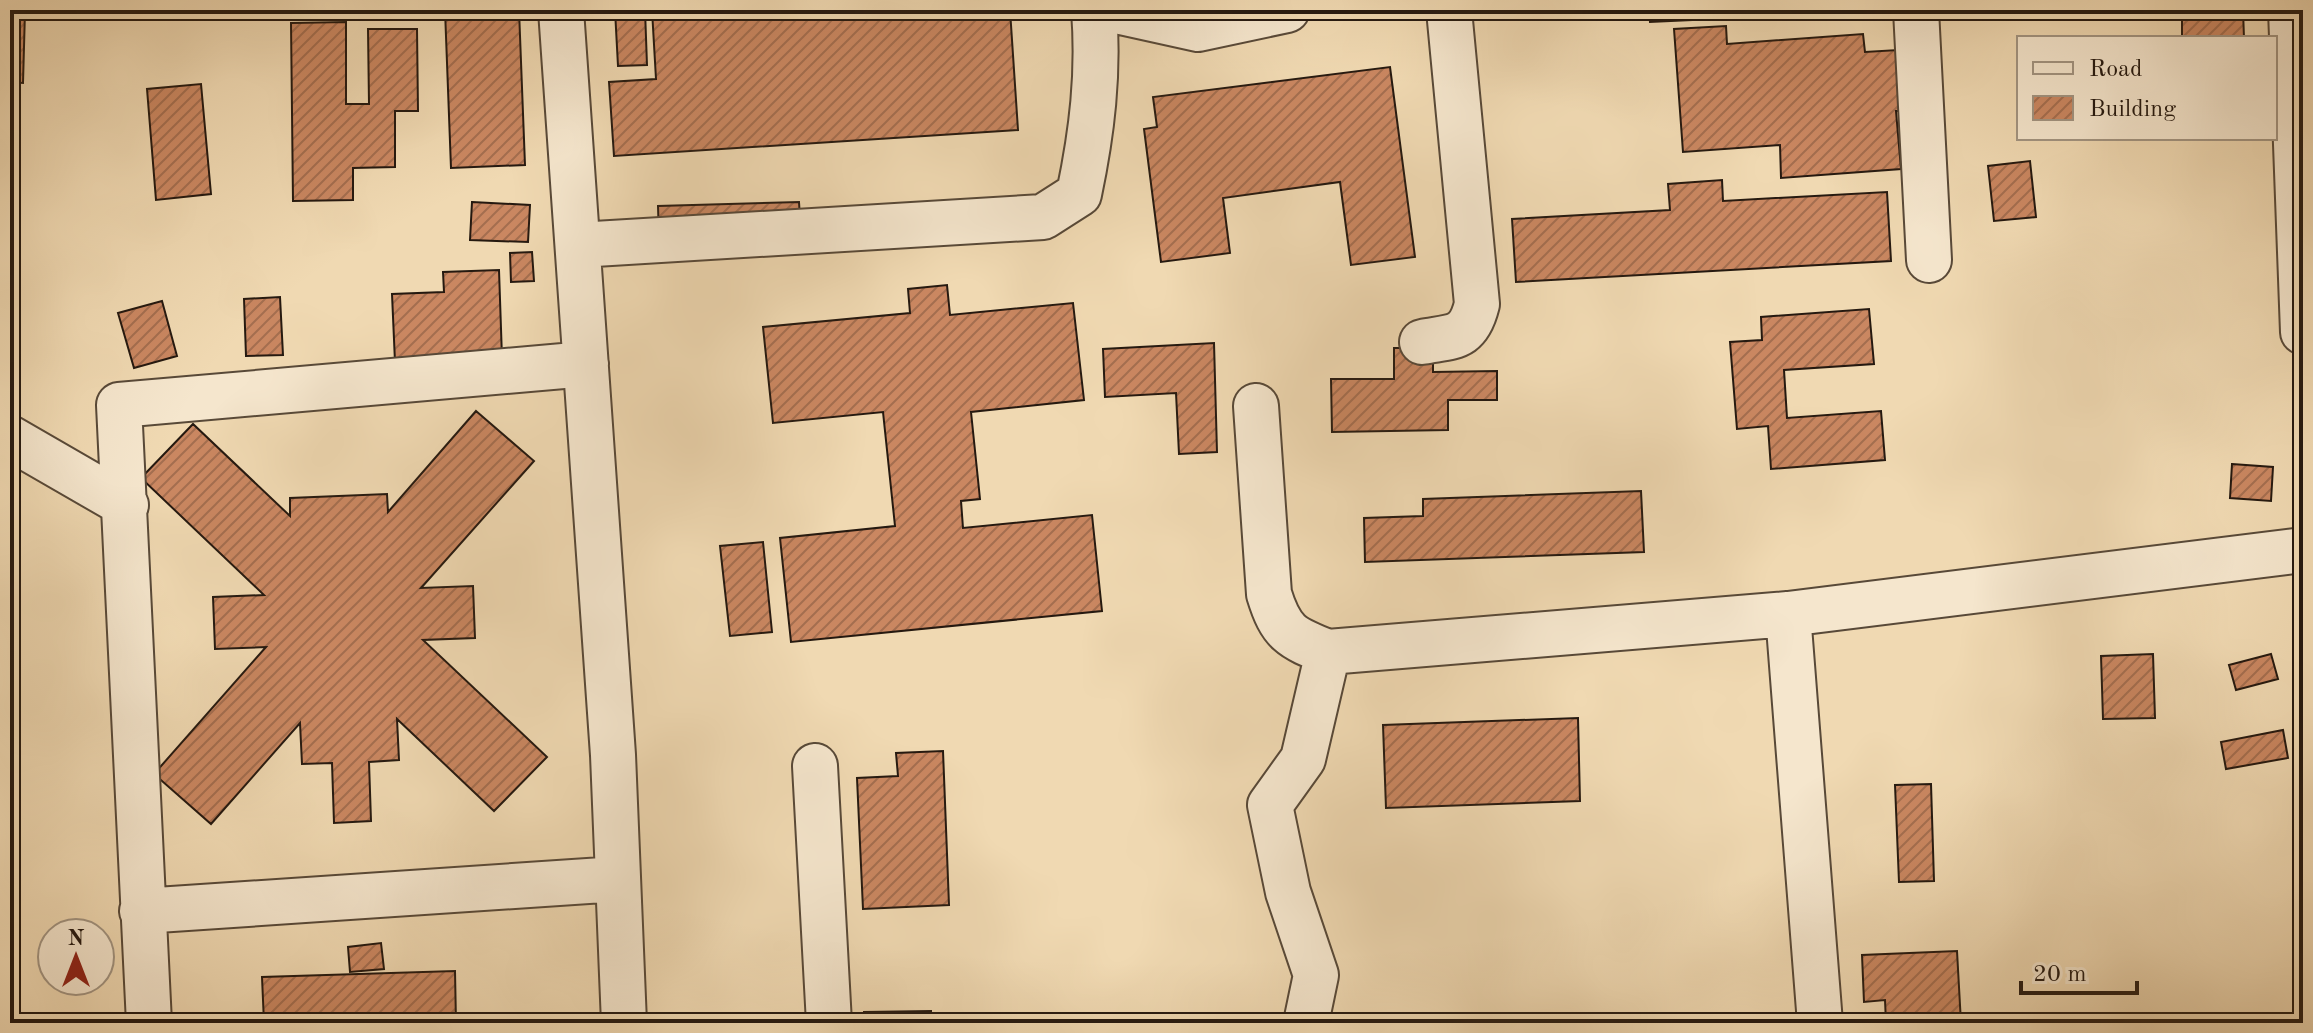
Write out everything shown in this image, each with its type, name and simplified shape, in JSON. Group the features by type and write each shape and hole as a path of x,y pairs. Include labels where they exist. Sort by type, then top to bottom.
{"street":[{"path":"561,10 586,364 624,1023"},
{"path":"578,245 1043,217 1079,194 1093,128 1097,51 1094,10"},
{"path":"1112,10 1198,29 1287,10"},
{"path":"1422,342 1460,335 1472,324 1477,304 1449,10"},
{"path":"1916,10 1929,260"},
{"path":"2291,10 2303,332"},
{"path":"149,1023 119,405 586,364"},
{"path":"1256,406 1269,594 1278,623 1297,640 1328,652 1788,614 2303,550"},
{"path":"10,438 126,505"},
{"path":"1788,614 1820,1023"},
{"path":"1306,1023 1316,975 1288,892 1270,805 1303,759 1328,652"},
{"path":"815,766 829,1023"},
{"path":"142,911 618,879"}],"building":[{"path":"10,10 25,11 23,83 10,82"},
{"path":"445,10 519,10 525,165 451,168"},
{"path":"615,10 645,10 647,65 618,66"},
{"path":"652,10 1010,10 1018,130 614,156 609,82 656,79"},
{"path":"1649,10 1845,10 1845,13 1650,22"},
{"path":"2182,10 2243,10 2244,36 2182,36"},
{"path":"346,22 346,104 369,104 368,29 417,29 418,111 395,111 395,167 353,168 353,200 293,201 291,23"},
{"path":"1726,26 1727,44 1863,34 1865,52 1898,50 1902,111 1896,111 1901,169 1781,178 1780,145 1683,152 1674,29"},
{"path":"1390,67 1415,257 1351,265 1340,182 1223,198 1230,253 1161,262 1144,129 1157,127 1153,97"},
{"path":"201,84 211,194 156,200 147,89"},
{"path":"2030,161 2036,217 1994,221 1988,166"},
{"path":"1722,180 1723,201 1887,192 1891,261 1516,282 1512,219 1670,210 1668,184"},
{"path":"472,202 530,205 528,242 470,240"},
{"path":"799,202 801,234 659,239 658,206"},
{"path":"532,252 534,281 511,282 510,253"},
{"path":"499,270 502,358 395,362 392,294 444,292 443,272"},
{"path":"947,285 950,315 1073,303 1084,400 971,412 980,499 961,501 963,528 1092,515 1102,611 791,642 780,538 895,526 883,412 773,423 763,327 910,313 908,289"},
{"path":"280,297 283,355 246,356 244,299"},
{"path":"162,301 177,356 134,368 118,313"},
{"path":"1869,309 1874,364 1784,370 1787,418 1881,411 1885,460 1771,469 1768,426 1737,429 1730,342 1762,340 1761,317"},
{"path":"1214,343 1217,452 1179,454 1176,393 1105,397 1103,349"},
{"path":"1394,348 1433,348 1433,372 1497,371 1497,400 1448,400 1448,430 1332,432 1331,379 1394,379"},
{"path":"476,411 534,461 421,588 473,586 475,638 423,640 547,757 494,811 397,719 399,760 369,762 371,821 334,823 332,763 302,764 300,723 211,824 154,774 266,647 215,649 213,597 264,595 141,478 193,424 290,516 290,498 387,494 388,512"},
{"path":"2232,464 2273,467 2271,501 2230,498"},
{"path":"1641,491 1644,552 1365,562 1364,518 1423,516 1423,499"},
{"path":"763,542 772,632 730,636 720,546"},
{"path":"2153,654 2155,718 2103,719 2101,656"},
{"path":"2271,654 2278,679 2236,690 2229,665"},
{"path":"1578,718 1580,801 1386,808 1383,725"},
{"path":"2283,730 2288,758 2226,769 2221,742"},
{"path":"943,751 949,905 863,909 857,778 898,776 896,753"},
{"path":"1931,784 1934,881 1899,882 1895,785"},
{"path":"381,943 384,969 350,972 348,947"},
{"path":"1957,951 1961,1023 1886,1023 1885,1000 1864,1002 1862,955"},
{"path":"455,971 456,1023 264,1023 262,977"},
{"path":"931,1011 931,1023 864,1023 864,1012"}]}
